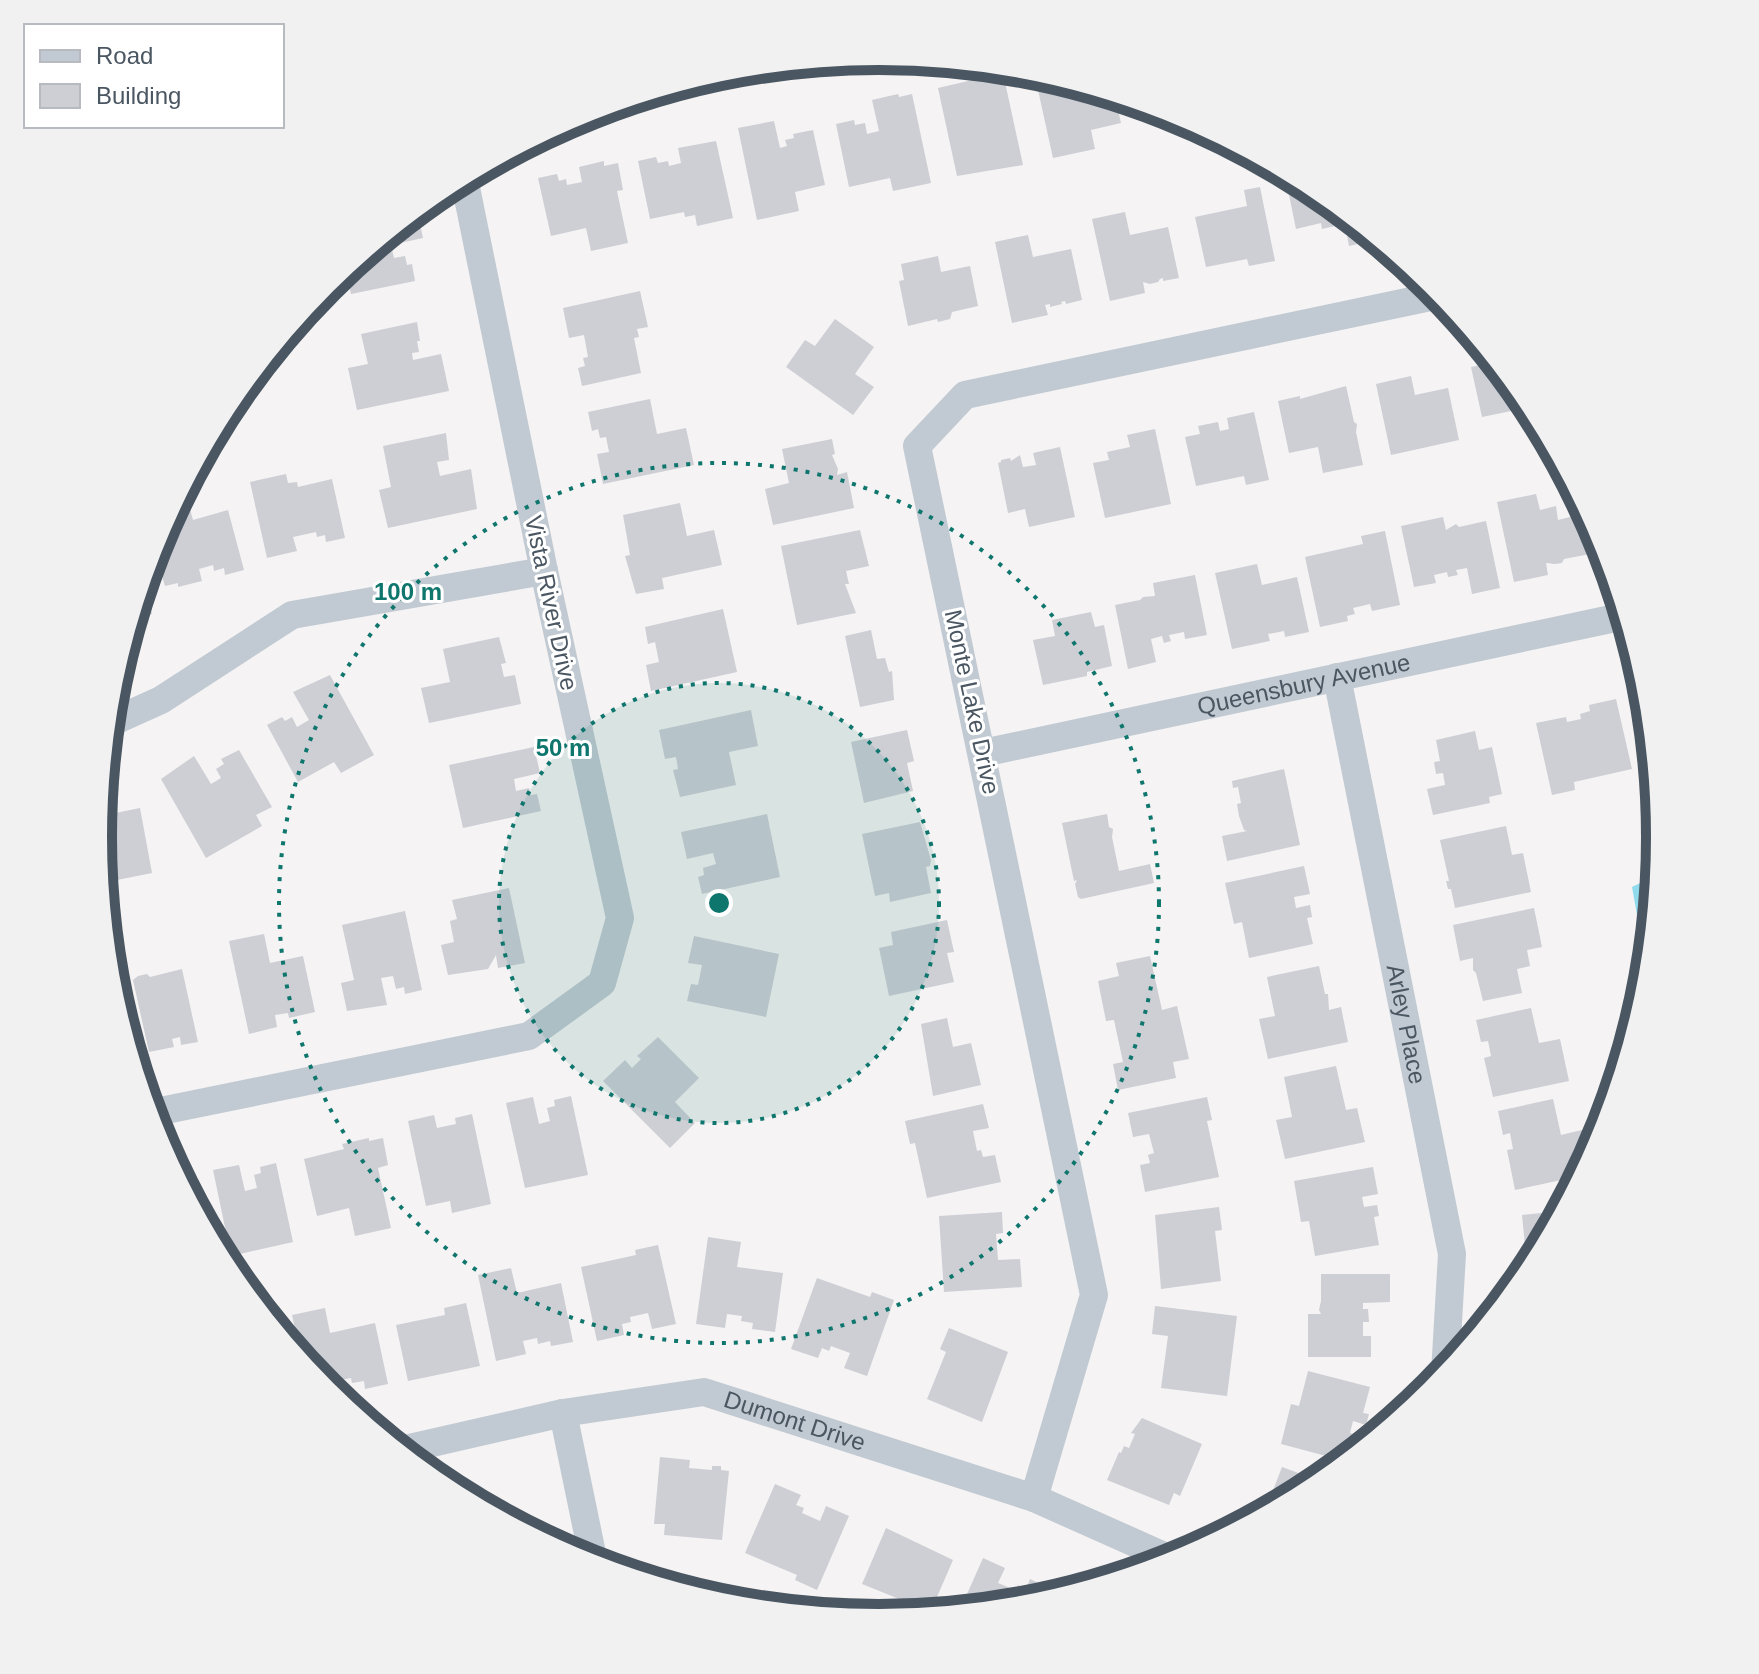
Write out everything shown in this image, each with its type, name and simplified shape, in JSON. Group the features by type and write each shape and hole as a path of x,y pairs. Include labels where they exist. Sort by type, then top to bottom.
{"street":[{"name":"Vista River Drive","path":"163,1111 529,1036 602,983 620,918 544,571 467,191"},
{"name":"Monte Lake Drive","path":"1034,1498 1094,1295 917,446 965,395 1425,298"},
{"path":"122,718 161,700 292,615 544,571"},
{"name":"Queensbury Avenue","path":"983,753 1614,618"},
{"name":"Arley Place","path":"1337,677 1452,1254 1446,1353"},
{"name":"Dumont Drive","path":"414,1447 563,1413 704,1392 1034,1498 1156,1552"},
{"path":"563,1413 591,1548"}],"water":[{"path":"1645,881 1640,933 1632,887"}],"building":[{"path":"983,78 1005,81 1023,165 957,176 938,88"},
{"path":"1037,87 1118,108 1121,123 1091,130 1095,149 1053,158"},
{"path":"898,94 899,97 912,94 931,183 893,191 890,178 849,187 836,124 854,120 855,125 865,123 867,134 879,131 872,100"},
{"path":"774,121 780,148 787,146 785,140 794,138 793,134 813,130 825,185 795,192 799,211 757,220 738,128"},
{"path":"716,141 733,218 697,226 695,215 685,217 684,212 650,219 638,161 656,157 658,163 668,161 669,166 681,163 678,148"},
{"path":"604,161 604,166 618,163 623,190 617,191 628,243 591,251 586,228 551,236 538,178 557,174 559,181 566,179 567,185 582,182 579,167"},
{"path":"1260,187 1275,261 1249,266 1247,259 1206,267 1195,217 1247,206 1244,190"},
{"path":"1288,188 1336,221 1335,226 1322,229 1321,223 1296,229"},
{"path":"1125,212 1130,235 1168,227 1179,278 1163,281 1163,278 1150,284 1143,282 1145,293 1110,301 1092,219"},
{"path":"420,223 423,238 393,245"},
{"path":"1346,228 1364,243 1349,246"},
{"path":"1028,235 1033,257 1071,249 1082,300 1066,304 1065,301 1050,307 1050,304 1045,305 1048,315 1012,323 995,242"},
{"path":"391,246 394,258 405,256 407,265 412,264 415,281 351,294 349,284"},
{"path":"938,256 941,272 970,266 978,306 952,312 950,319 908,326 899,281 904,280 901,264"},
{"path":"640,291 648,327 637,329 639,337 634,338 641,373 582,386 578,368 585,366 583,358 588,357 584,335 569,338 563,308"},
{"path":"835,319 874,347 855,374 874,387 853,415 786,367 805,340 815,346"},
{"path":"417,322 419,352 412,353 413,360 441,354 449,391 357,410 348,368 368,364 361,334"},
{"path":"1483,364 1516,410 1482,417 1471,367"},
{"path":"1411,376 1415,395 1448,388 1459,440 1391,455 1376,384"},
{"path":"1346,386 1357,424 1363,465 1323,473 1318,447 1289,453 1278,401 1300,396 1300,399"},
{"path":"650,399 657,434 686,428 694,465 603,484 597,454 609,452 606,437 600,438 598,429 592,431 588,412"},
{"path":"1254,412 1269,480 1246,485 1244,476 1196,486 1185,437 1200,434 1198,426 1218,422 1220,431 1229,429 1227,418"},
{"path":"1155,429 1171,504 1105,518 1093,463 1109,460 1107,452 1130,447 1127,435"},
{"path":"446,433 449,460 437,462 440,476 471,469 477,509 388,528 379,490 391,487 383,446"},
{"path":"832,439 837,475 847,472 854,508 773,525 765,489 789,483 782,449"},
{"path":"1060,447 1075,517 1029,527 1025,509 1008,513 998,463 1010,458 1011,461 1020,455 1023,467 1036,465 1033,453"},
{"path":"286,474 288,483 297,482 298,487 332,479 345,538 326,542 325,535 317,537 316,532 293,537 297,551 267,558 250,482"},
{"path":"1536,494 1540,510 1556,506 1558,520 1575,516 1590,554 1564,559 1562,563 1546,563 1548,575 1514,582 1497,502"},
{"path":"680,503 687,536 714,530 722,565 662,578 664,589 636,594 625,556 630,555 623,515"},
{"path":"189,505 193,520 228,510 244,570 225,575 224,568 214,571 213,565 199,569 202,581 178,587 178,583 165,586 160,571"},
{"path":"1443,517 1446,530 1456,524 1459,527 1486,521 1500,588 1472,594 1467,568 1456,570 1458,575 1448,577 1447,572 1434,575 1436,583 1414,587 1401,526"},
{"path":"860,530 869,566 846,571 849,584 845,584 856,613 797,625 781,546"},
{"path":"1385,531 1400,605 1372,611 1370,604 1353,608 1355,614 1347,616 1348,621 1320,627 1305,557 1363,544 1361,536"},
{"path":"1257,564 1262,585 1297,577 1309,632 1285,637 1284,631 1268,634 1270,641 1232,649 1215,573"},
{"path":"1195,575 1207,635 1185,639 1184,632 1169,635 1171,641 1164,643 1162,636 1151,639 1156,662 1128,669 1115,605 1155,596 1153,583"},
{"path":"723,609 737,672 651,691 646,665 659,662 655,642 648,644 645,627"},
{"path":"1091,612 1095,627 1104,625 1112,666 1087,672 1087,676 1043,685 1033,640 1055,636 1052,620"},
{"path":"871,630 877,659 885,658 889,672 892,671 894,700 860,707 845,636"},
{"path":"499,637 506,663 501,664 504,677 515,675 521,704 429,723 421,688 450,682 443,649"},
{"path":"330,675 374,755 341,773 334,762 298,782 267,725 282,717 285,721 292,717 297,727 309,720 293,692"},
{"path":"1634,697 1642,762 1629,698"},
{"path":"1616,699 1632,769 1574,782 1575,790 1552,795 1536,723 1566,717 1567,722 1581,719 1580,714 1590,711 1589,705"},
{"path":"751,710 758,746 729,752 736,785 680,797 673,770 678,769 676,757 665,759 659,730"},
{"path":"907,730 914,761 907,763 913,791 864,803 851,742"},
{"path":"1475,731 1479,750 1492,747 1502,794 1489,797 1490,803 1433,815 1427,789 1445,785 1443,773 1436,774 1434,762 1440,761 1436,740"},
{"path":"534,747 540,773 514,779 516,791 529,788 531,795 537,794 541,811 463,828 449,765"},
{"path":"239,750 272,807 256,815 262,826 206,858 161,779 194,756 211,784 221,778 216,769 224,764 221,759"},
{"path":"1284,769 1300,845 1227,861 1222,836 1247,831 1239,816 1237,804 1241,803 1238,787 1233,788 1232,781"},
{"path":"140,808 152,873 114,881 113,814"},
{"path":"767,814 780,877 702,894 698,877 704,875 703,868 716,864 713,853 687,859 681,832"},
{"path":"1107,814 1109,827 1113,829 1119,871 1150,864 1154,883 1081,899 1075,884 1077,880 1074,881 1062,823"},
{"path":"920,822 931,860 930,866 926,867 931,893 890,902 889,893 875,896 862,834"},
{"path":"1506,826 1512,855 1523,853 1531,892 1455,908 1446,881 1449,881 1440,840"},
{"path":"1304,866 1310,894 1294,897 1296,908 1310,905 1312,917 1307,918 1313,944 1249,958 1242,922 1234,924 1225,883"},
{"path":"509,888 525,963 498,968 496,955 488,969 448,975 441,945 454,942 450,921 457,919 452,900"},
{"path":"1534,908 1542,947 1527,950 1530,966 1517,969 1522,993 1483,1001 1473,970 1473,958 1460,961 1453,925"},
{"path":"405,911 422,990 405,994 404,987 396,989 393,976 381,978 387,1005 347,1011 341,983 354,980 342,925"},
{"path":"947,920 954,952 947,953 954,982 889,996 879,948 893,945 891,932"},
{"path":"264,934 270,963 303,956 315,1012 289,1018 288,1013 275,1015 277,1027 249,1034 229,941"},
{"path":"694,936 779,954 766,1017 687,1001 691,984 698,985 702,965 688,963"},
{"path":"1150,956 1162,1010 1177,1006 1189,1059 1173,1062 1176,1078 1118,1090 1113,1064 1123,1062 1114,1020 1106,1021 1098,981 1119,976 1116,963"},
{"path":"1319,966 1325,994 1328,994 1329,1010 1341,1007 1348,1042 1268,1059 1259,1019 1275,1016 1267,977"},
{"path":"182,969 198,1042 181,1045 180,1037 172,1039 174,1047 149,1052 133,980 138,976 147,974 150,977"},
{"path":"1531,1008 1539,1043 1560,1039 1569,1081 1493,1097 1484,1058 1491,1056 1488,1041 1481,1042 1476,1020"},
{"path":"947,1018 953,1047 971,1043 981,1085 933,1096 921,1024"},
{"path":"658,1037 699,1078 675,1102 695,1123 670,1148 603,1081 625,1060 632,1068 641,1059 637,1056"},
{"path":"1336,1066 1346,1110 1357,1108 1365,1142 1285,1159 1276,1120 1292,1117 1284,1077"},
{"path":"571,1096 588,1175 525,1188 506,1103 533,1097 539,1124 550,1121 547,1108 555,1106 554,1100"},
{"path":"1207,1097 1212,1120 1207,1121 1219,1177 1145,1192 1140,1165 1150,1163 1148,1155 1154,1153 1149,1134 1133,1137 1128,1113"},
{"path":"1553,1099 1561,1135 1582,1130 1584,1140 1565,1179 1515,1190 1507,1150 1513,1149 1510,1133 1503,1135 1498,1111"},
{"path":"983,1104 989,1128 973,1131 977,1151 981,1150 983,1157 995,1155 1001,1182 927,1198 915,1143 910,1144 905,1121"},
{"path":"472,1114 491,1204 452,1213 450,1201 426,1206 408,1121 434,1115 437,1128 456,1124 455,1118"},
{"path":"369,1138 369,1141 383,1138 388,1165 378,1168 391,1228 355,1236 349,1208 317,1216 304,1159 344,1149 342,1144"},
{"path":"276,1163 293,1242 237,1255 228,1240 213,1170 239,1165 245,1191 257,1188 254,1175 261,1173 260,1167"},
{"path":"1373,1167 1378,1194 1362,1197 1364,1207 1377,1205 1379,1216 1374,1217 1379,1245 1315,1256 1309,1221 1301,1222 1294,1181"},
{"path":"1219,1207 1222,1230 1215,1231 1221,1281 1161,1289 1155,1215"},
{"path":"1002,1212 1003,1233 996,1234 998,1260 1020,1259 1022,1287 944,1292 939,1216"},
{"path":"1548,1212 1525,1250 1522,1215"},
{"path":"708,1237 741,1242 737,1267 783,1273 775,1332 752,1329 753,1323 741,1321 742,1316 727,1314 725,1328 696,1324"},
{"path":"658,1245 676,1324 652,1329 648,1313 630,1317 631,1322 622,1324 624,1335 597,1341 581,1267 636,1255 635,1250"},
{"path":"511,1268 517,1293 561,1283 573,1342 551,1346 550,1341 538,1344 537,1338 523,1341 526,1354 496,1361 478,1275"},
{"path":"1321,1274 1390,1274 1390,1302 1363,1303 1363,1309 1368,1309 1369,1322 1363,1322 1363,1336 1371,1336 1371,1357 1308,1357 1308,1314 1321,1314"},
{"path":"817,1278 870,1297 872,1292 894,1300 867,1376 844,1368 850,1353 831,1346 829,1351 822,1348 818,1358 791,1349"},
{"path":"466,1303 480,1366 408,1381 396,1325 445,1315 444,1308"},
{"path":"1155,1306 1237,1316 1227,1396 1161,1388 1168,1336 1152,1334"},
{"path":"325,1308 330,1333 375,1323 388,1384 365,1389 364,1381 352,1383 351,1378 339,1380 296,1335 292,1315"},
{"path":"949,1328 1008,1352 982,1422 927,1399 946,1352 940,1349"},
{"path":"1308,1371 1370,1387 1363,1413 1369,1414 1366,1425 1353,1421 1350,1433 1359,1435 1331,1457 1281,1444 1291,1404 1299,1406"},
{"path":"1142,1418 1202,1444 1180,1496 1174,1493 1169,1505 1107,1480 1119,1452 1124,1446 1129,1448 1135,1434 1131,1433"},
{"path":"660,1457 690,1460 689,1468 712,1470 712,1466 721,1466 721,1470 729,1471 722,1540 664,1535 665,1524 654,1524"},
{"path":"1282,1467 1305,1476 1271,1496"},
{"path":"775,1484 801,1495 796,1505 804,1508 802,1513 820,1521 826,1506 849,1516 817,1590 795,1580 797,1575 745,1553"},
{"path":"886,1528 953,1560 935,1602 909,1603 862,1584"},
{"path":"983,1558 1005,1568 998,1583 1015,1590 1018,1585 1026,1589 1030,1579 1044,1586 1029,1589 980,1597 965,1598"}]}
